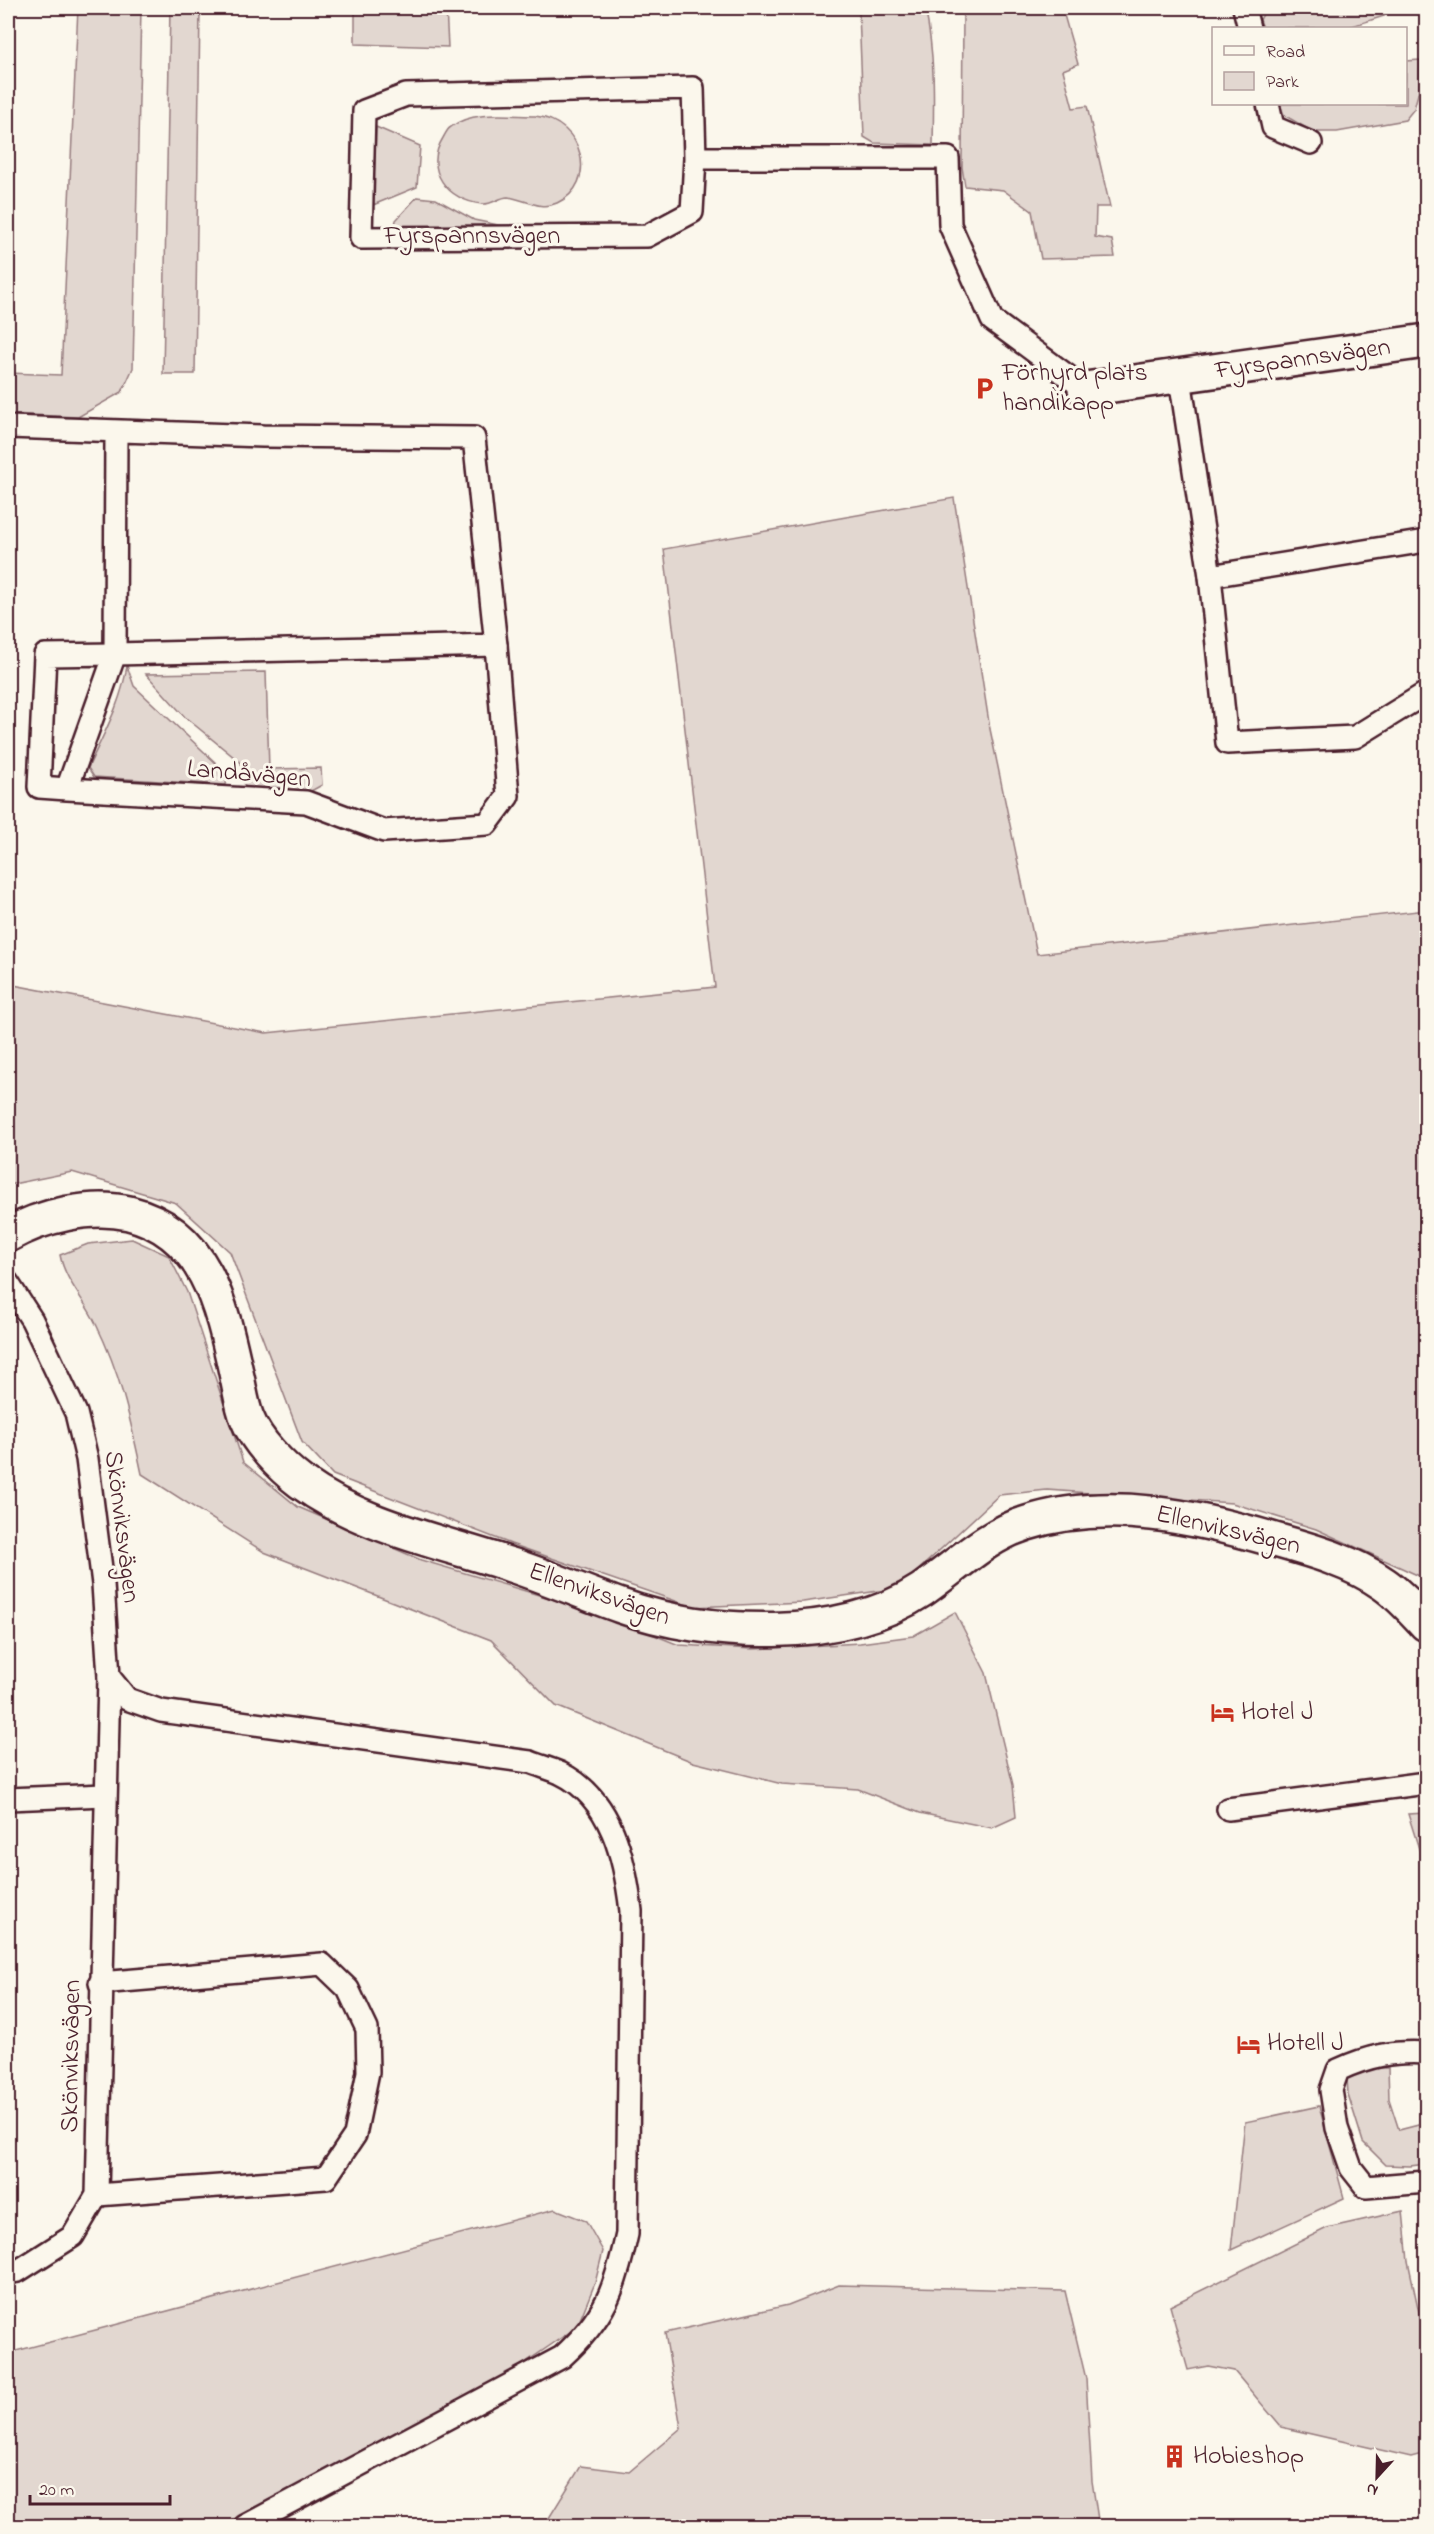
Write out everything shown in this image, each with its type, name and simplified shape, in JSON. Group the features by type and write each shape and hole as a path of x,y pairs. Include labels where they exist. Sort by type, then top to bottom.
{"street":[{"name":"Fyrspannsvägen","path":"1085,389 1180,378 1426,341"},
{"name":"Ellenviksvägen","path":"8,1235 22,1227 75,1212 110,1209 151,1219 186,1243 206,1276 219,1306 247,1419 264,1445 298,1480 341,1506 410,1535 512,1566 656,1619 709,1627 807,1628 849,1623 919,1592 988,1539 1028,1522 1077,1514 1129,1511 1175,1515 1223,1525 1311,1550 1382,1582 1426,1624"}],"lane":[{"path":"1244,8 1249,27"},
{"name":"Fyrspannsvägen","path":"693,88 695,158 692,212 647,236 361,238 364,111 406,95 693,88"},
{"path":"1268,105 1273,127 1311,143"},
{"name":"Fyrspannsvägen","path":"695,158 948,158 950,225 992,320 1085,389"},
{"name":"Fyrspannsvägen","path":"1180,378 1210,576 1227,743 1355,736 1426,693"},
{"name":"Landåvägen","path":"8,427 116,432 474,438 496,645 508,796 487,824 384,831 306,802 39,787 45,655 115,654"},
{"path":"67,789 115,654 116,432"},
{"path":"1210,576 1426,541"},
{"path":"115,654 496,645"},
{"name":"Skönviksvägen","path":"8,1283 32,1320 76,1413 87,1459 98,1540 109,1677 100,1983 97,2195 73,2236 18,2271 8,2273"},
{"path":"109,1677 127,1699 161,1711 530,1762 551,1770 583,1789 617,1838 627,1872 631,1911 627,2234 619,2272 602,2313 585,2336 562,2357 245,2526"},
{"path":"1228,1809 1426,1783"},
{"path":"8,1799 105,1795"},
{"path":"97,2195 326,2178 355,2135 368,2072 368,2029 348,1989 322,1964 100,1983"},
{"path":"1426,2053 1407,2052 1365,2057 1338,2070 1331,2090 1337,2128 1351,2168 1366,2187 1426,2182"}],"green space":[{"path":"78,8 141,8 133,368 122,392 78,417 8,414 8,373 61,375"},
{"path":"170,8 200,8 195,374 163,374"},
{"path":"355,8 446,8 448,47 355,44"},
{"path":"836,8 925,8 934,93 933,145 874,143 864,137 859,13 836,12"},
{"path":"963,8 1062,8 1078,64 1063,70 1073,108 1087,106 1110,207 1096,207 1095,237 1112,240 1115,257 1041,259 1032,211 1003,190 965,186 962,167"},
{"path":"1266,8 1381,8 1384,16 1349,27 1263,27 1260,20"},
{"path":"1420,60 1419,90 1414,109 1405,120 1337,132 1313,132 1284,115 1280,105 1407,105 1407,61"},
{"path":"480,116 535,116 552,120 565,129 575,141 580,154 581,168 578,182 570,194 557,203 544,206 508,197 482,204 459,197 442,182 436,161 443,138 450,128 469,118"},
{"path":"376,127 420,146 417,187 373,205"},
{"path":"417,197 436,199 474,220 503,226 448,231 394,230 396,220"},
{"path":"954,498 990,729 1037,954 1426,910 1426,1579 1316,1529 1232,1503 1047,1490 999,1495 899,1588 803,1602 693,1607 511,1544 333,1475 302,1442 230,1252 176,1203 72,1172 8,1185 8,984 266,1033 715,987 664,549"},
{"path":"127,666 134,686 218,765 227,778 226,785 94,777 88,768 116,706"},
{"path":"266,672 269,769 321,768 322,785 302,796 245,790 241,763 185,717 146,674"},
{"path":"132,1239 169,1256 187,1292 243,1462 298,1507 421,1560 599,1613 679,1645 753,1649 860,1643 913,1636 955,1612 986,1673 1013,1785 1016,1817 992,1828 920,1813 858,1789 782,1784 693,1762 556,1706 491,1640 264,1552 142,1474 129,1415 112,1361 92,1315 66,1273 60,1255 88,1244"},
{"path":"1426,1813 1426,1871 1408,1814"},
{"path":"1373,2068 1388,2068 1389,2099 1399,2130 1426,2123 1426,2164 1386,2165 1363,2142 1348,2094 1347,2078"},
{"path":"1319,2106 1344,2198 1231,2250 1245,2122"},
{"path":"555,2209 586,2221 603,2251 595,2283 577,2327 488,2388 231,2526 8,2526 8,2353"},
{"path":"1403,2211 1408,2261 1426,2345 1426,2453 1411,2457 1281,2427 1234,2371 1208,2366 1188,2370 1170,2306 1327,2228"},
{"path":"839,2285 1065,2291 1086,2379 1092,2481 1099,2526 544,2526 581,2466 629,2472 681,2428 665,2333 788,2305"}],"place":[{"name":"Förhyrd plats handikapp","path":"984,389"},
{"name":"Hotel J","path":"1223,1713"},
{"name":"Hotell J","path":"1249,2044"},
{"name":"Hobieshop","path":"1175,2457"}]}
